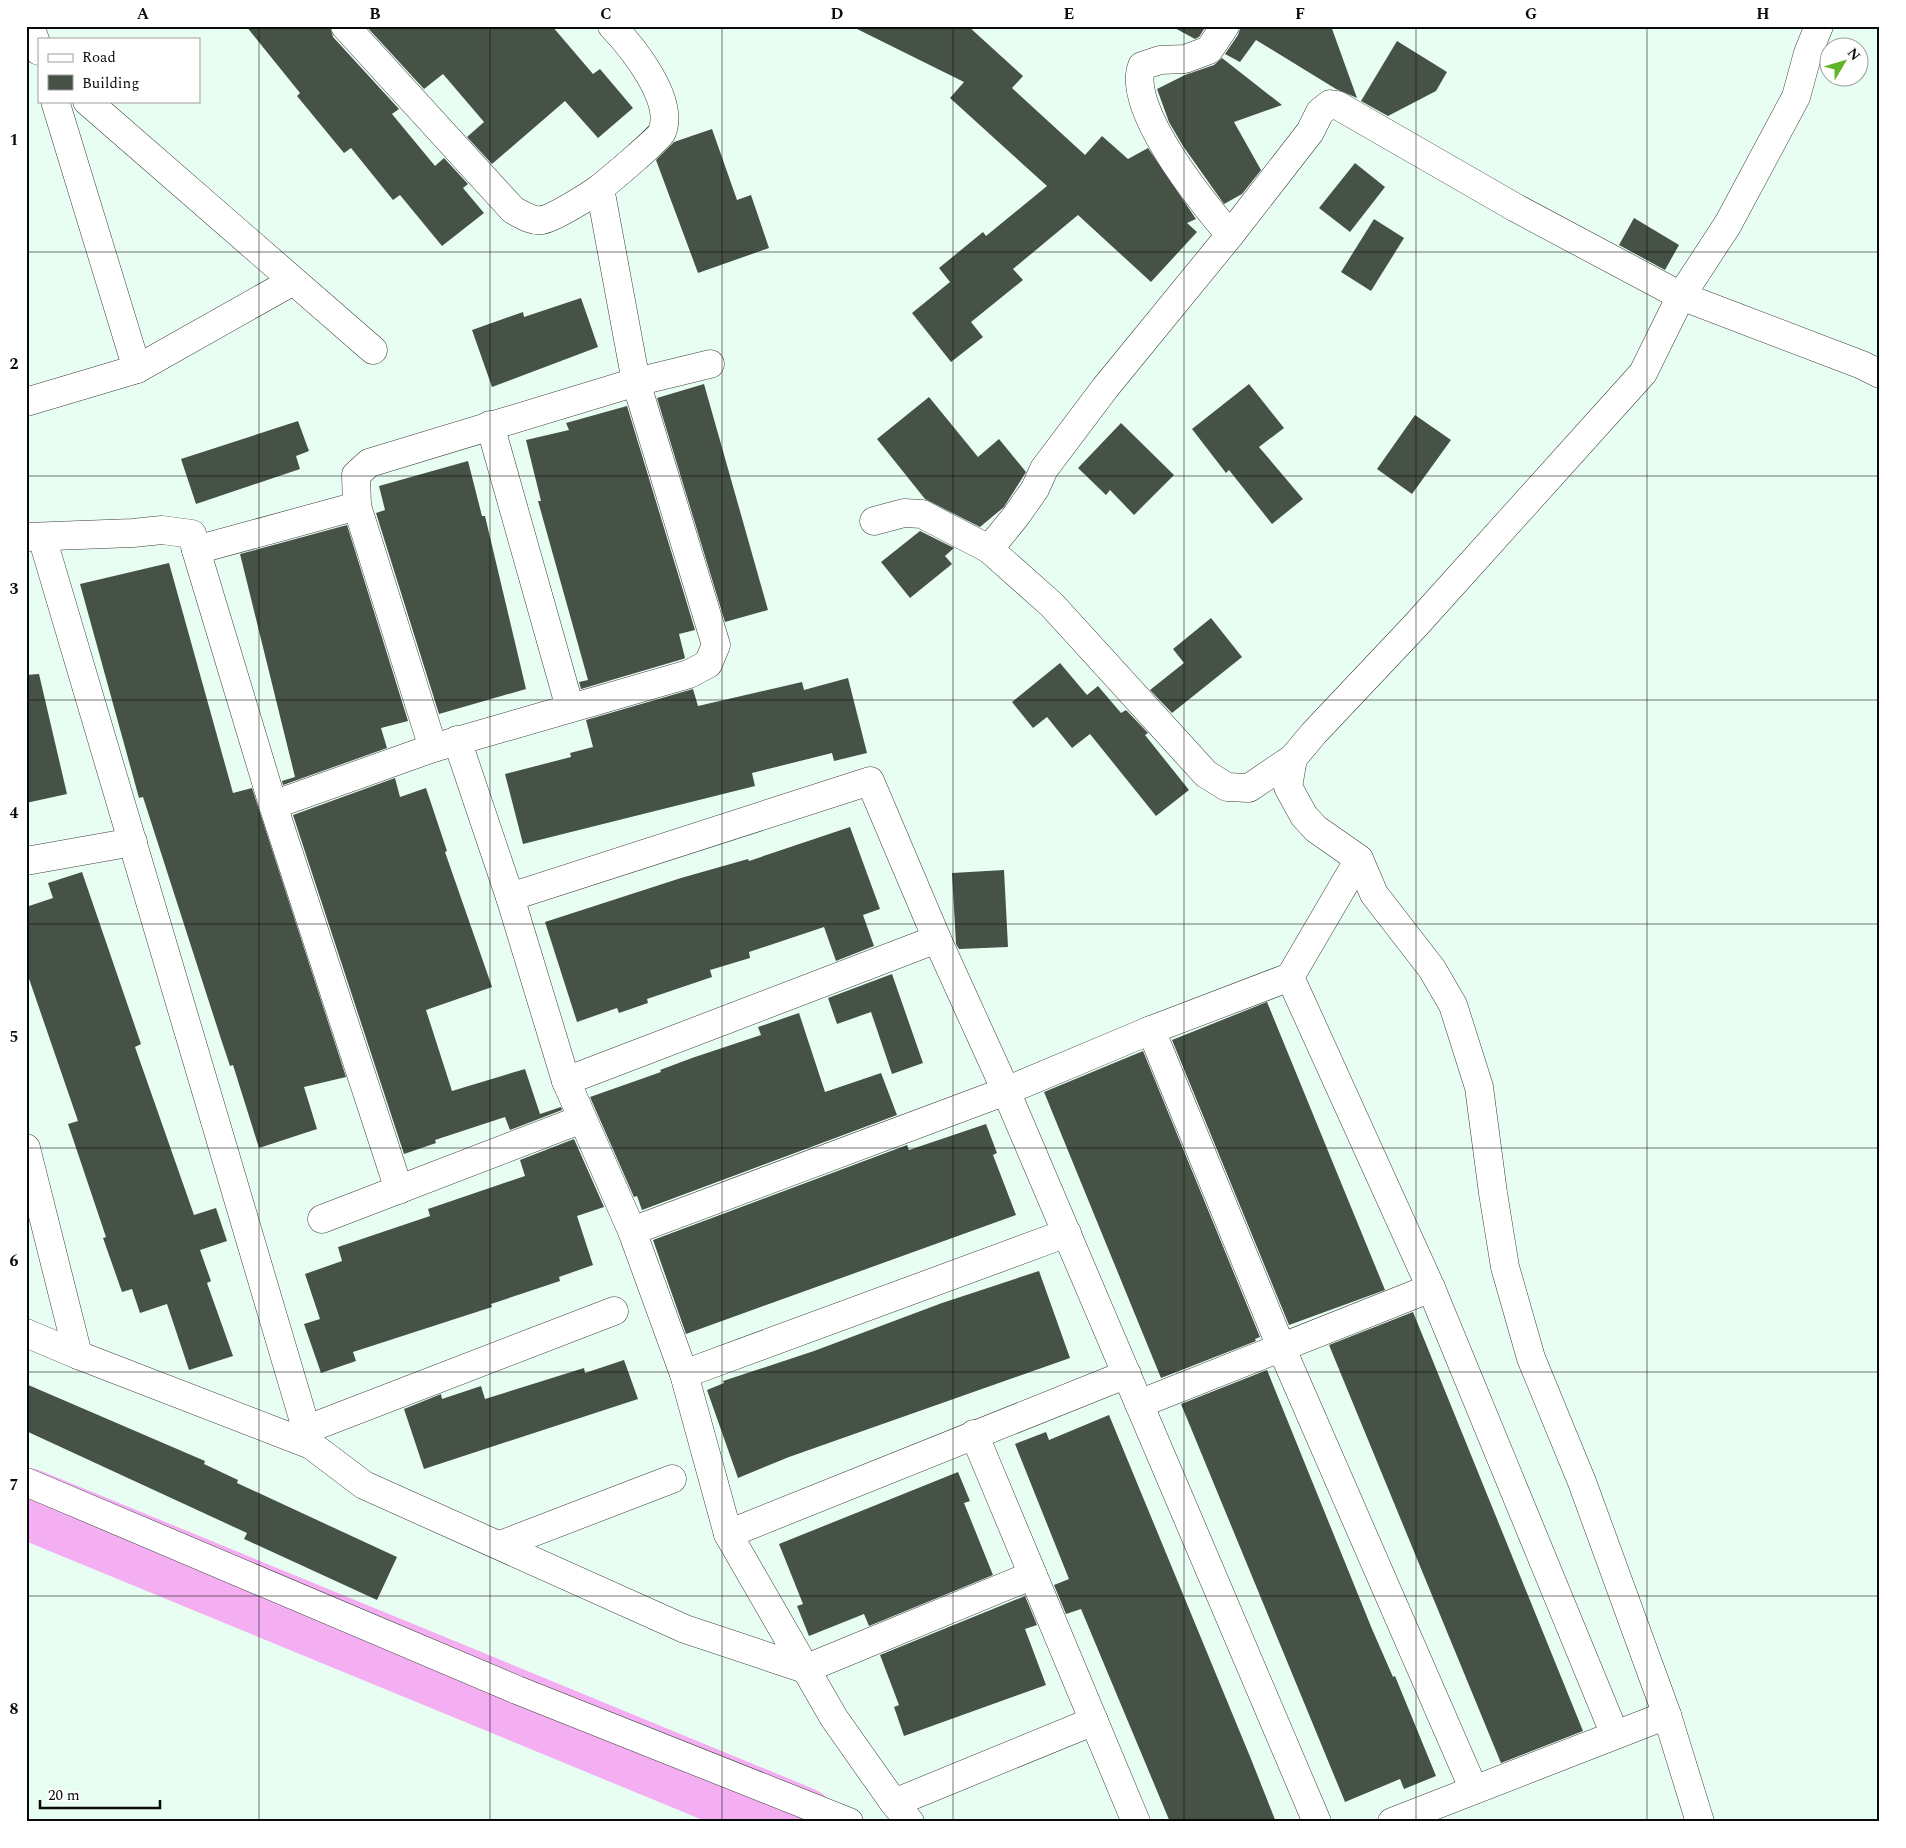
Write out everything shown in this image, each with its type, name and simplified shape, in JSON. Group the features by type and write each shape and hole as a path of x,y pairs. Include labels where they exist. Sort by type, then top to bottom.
{"street":[{"path":"30,26 38,48"},
{"path":"345,26 513,210 529,218 542,220 577,204 600,188 662,133 665,114 656,87 630,44 612,26"},
{"path":"1225,26 1209,50 1185,59 1160,60 1142,66 1138,76 1147,111 1168,153 1196,195 1230,235"},
{"path":"874,521 904,513 922,514 989,549 1052,605 1206,774 1227,787 1249,788 1293,758 1416,626 1643,373 1681,296 1728,224 1796,96 1808,53 1819,26"},
{"path":"55,102 137,369"},
{"path":"88,102 373,350"},
{"path":"989,549 1016,516 1035,489 1044,469 1105,388 1230,235 1310,132 1320,112 1330,104 1337,105 1516,208 1681,296 1862,364 1880,374"},
{"path":"274,805 445,744 689,674 708,664 716,645 636,382 600,188"},
{"path":"26,402 137,369 293,281"},
{"path":"710,364 636,382 369,463 356,476 357,506 445,744 510,897 566,1081 632,1231 684,1374 728,1534 834,1718 902,1812 1094,1721"},
{"path":"490,425 570,708"},
{"path":"196,550 357,506"},
{"path":"308,1437 133,842 34,537 162,530 192,534 274,805 399,1190"},
{"path":"1293,758 1288,787 1304,816 1316,829 1359,859 1374,894 1432,969 1453,1005 1479,1086 1505,1267 1531,1358 1582,1482 1667,1715 1700,1822"},
{"path":"510,897 870,781 937,939 1006,1091 1067,1233 1317,1822"},
{"path":"26,861 133,842"},
{"path":"632,1231 1006,1091 1151,1030 1290,977 1359,859"},
{"path":"566,1081 937,939"},
{"path":"1290,977 1431,1288 1615,1735"},
{"path":"1151,1030 1281,1348 1474,1790"},
{"path":"322,1219 582,1119"},
{"path":"26,1148 32,1198 78,1355"},
{"path":"684,1374 1067,1233"},
{"path":"1139,1404 1431,1288"},
{"path":"308,1437 614,1311"},
{"path":"26,1333 78,1355 308,1437 364,1485 685,1629 805,1669 1033,1575"},
{"path":"728,1534 1127,1374"},
{"path":"974,1434 1136,1822"},
{"path":"500,1545 672,1479"},
{"path":"26,1482 517,1690 849,1822"},
{"path":"1392,1822 1667,1715"}],"building":[{"path":"246,26 330,26 333,37 399,109 392,114 435,166 444,158 468,184 463,188 484,213 442,246 400,195 393,200 351,148 344,153 297,96 300,93"},
{"path":"366,26 552,26 593,74 600,69 633,108 598,138 565,101 492,164 467,137 484,122 443,74 424,89"},
{"path":"851,26 968,26 1023,76 1012,88 1085,155 1102,136 1128,159 1148,148 1196,219 1187,223 1197,232 1151,282 1078,215 1013,269 1023,280 971,322 983,337 951,362 912,313 950,282 939,268 983,232 986,236 1047,186 950,98 964,82"},
{"path":"1171,26 1206,26 1199,37 1195,39"},
{"path":"1241,26 1331,26 1357,98 1336,89 1256,40 1240,62 1225,54 1238,35"},
{"path":"1397,41 1447,72 1436,91 1388,116 1361,101"},
{"path":"1222,58 1282,105 1234,122 1261,170 1242,194 1224,204 1183,146 1169,122 1157,89 1185,75 1214,65"},
{"path":"712,129 737,200 751,195 769,248 698,273 656,160 674,142"},
{"path":"1355,163 1385,187 1350,232 1319,208"},
{"path":"1634,218 1679,245 1665,270 1619,245"},
{"path":"1374,219 1404,238 1371,291 1341,272"},
{"path":"581,298 598,347 492,387 472,330 523,312 524,317"},
{"path":"704,384 768,610 725,622 657,398"},
{"path":"1249,384 1284,428 1259,447 1303,499 1272,524 1229,470 1226,473 1192,429"},
{"path":"929,397 978,457 999,439 1026,472 1004,507 980,527 925,499 877,439"},
{"path":"627,406 695,630 679,634 685,658 581,689 579,682 588,680 538,501 541,501 526,440 569,430 566,423"},
{"path":"1415,415 1451,440 1412,494 1377,469"},
{"path":"298,421 309,451 296,456 300,469 196,504 181,459"},
{"path":"1121,423 1174,475 1134,515 1110,490 1106,495 1078,468"},
{"path":"468,461 482,516 485,516 526,689 439,714 376,513 385,510 379,486"},
{"path":"347,525 408,721 381,728 387,748 283,785 282,781 295,777 240,554"},
{"path":"920,531 954,548 945,556 952,564 910,598 881,562"},
{"path":"169,563 233,793 252,788 346,1077 304,1087 317,1129 259,1148 233,1065 230,1066 220,1036 143,797 139,798 80,584"},
{"path":"1211,618 1242,657 1172,713 1150,690 1184,663 1173,649"},
{"path":"1060,663 1087,695 1098,686 1121,713 1126,710 1148,733 1145,735 1189,790 1156,816 1090,734 1072,748 1047,717 1033,728 1012,702"},
{"path":"39,674 67,794 26,803 26,675"},
{"path":"848,678 867,753 834,761 832,753 752,773 755,786 523,844 505,774 571,757 570,753 593,747 586,720 693,689 698,706 802,682 804,690"},
{"path":"395,778 400,797 426,788 447,851 445,852 492,987 426,1010 452,1091 525,1069 540,1114 561,1107 562,1110 510,1130 505,1117 435,1140 436,1143 404,1154 293,815"},
{"path":"850,827 880,909 863,915 874,946 836,961 824,927 749,952 750,958 710,970 712,977 647,999 648,1003 619,1013 617,1008 577,1022 545,922 681,878 748,859 749,861"},
{"path":"1004,870 1008,947 959,949 956,944 952,873"},
{"path":"82,872 141,1044 135,1047 194,1215 216,1208 227,1241 200,1250 211,1281 207,1283 233,1356 189,1370 167,1304 140,1313 132,1289 122,1292 103,1238 106,1237 68,1124 78,1121 26,970 26,907 53,898 48,883"},
{"path":"892,974 923,1063 892,1074 871,1012 837,1024 828,998"},
{"path":"1267,1002 1385,1290 1289,1325 1172,1040"},
{"path":"799,1013 825,1092 881,1073 897,1115 642,1210 637,1196 634,1197 590,1097 661,1072 660,1070 692,1058 761,1035 758,1027"},
{"path":"1143,1051 1260,1337 1255,1339 1256,1341 1161,1378 1044,1092"},
{"path":"986,1124 997,1153 993,1155 1016,1215 686,1334 653,1240 907,1145 909,1150"},
{"path":"574,1139 604,1207 577,1216 593,1265 559,1277 560,1281 491,1304 492,1307 353,1352 356,1361 321,1373 304,1324 320,1319 305,1274 342,1261 338,1247 430,1216 428,1209 525,1176 520,1160"},
{"path":"1039,1271 1070,1358 789,1457 738,1478 707,1390 724,1383 723,1381 814,1351 942,1303"},
{"path":"1413,1312 1583,1731 1501,1763 1329,1345"},
{"path":"624,1360 638,1399 424,1469 404,1409 441,1394 442,1399 481,1386 485,1399 584,1368 585,1373"},
{"path":"1267,1370 1372,1629 1393,1677 1395,1676 1436,1776 1404,1789 1400,1779 1345,1802 1181,1404"},
{"path":"26,1384 205,1461 204,1464 238,1480 237,1483 397,1557 377,1600 244,1539 247,1533 26,1431"},
{"path":"1109,1415 1276,1822 1170,1822 1081,1609 1066,1614 1054,1585 1069,1579 1015,1444 1046,1432 1049,1440"},
{"path":"958,1472 970,1501 964,1503 993,1575 869,1626 864,1614 809,1636 797,1606 803,1604 779,1544"},
{"path":"1025,1596 1037,1625 1025,1629 1046,1685 904,1736 894,1707 899,1705 880,1655"}],"waterway":[{"path":"26,1503 801,1822"}]}
